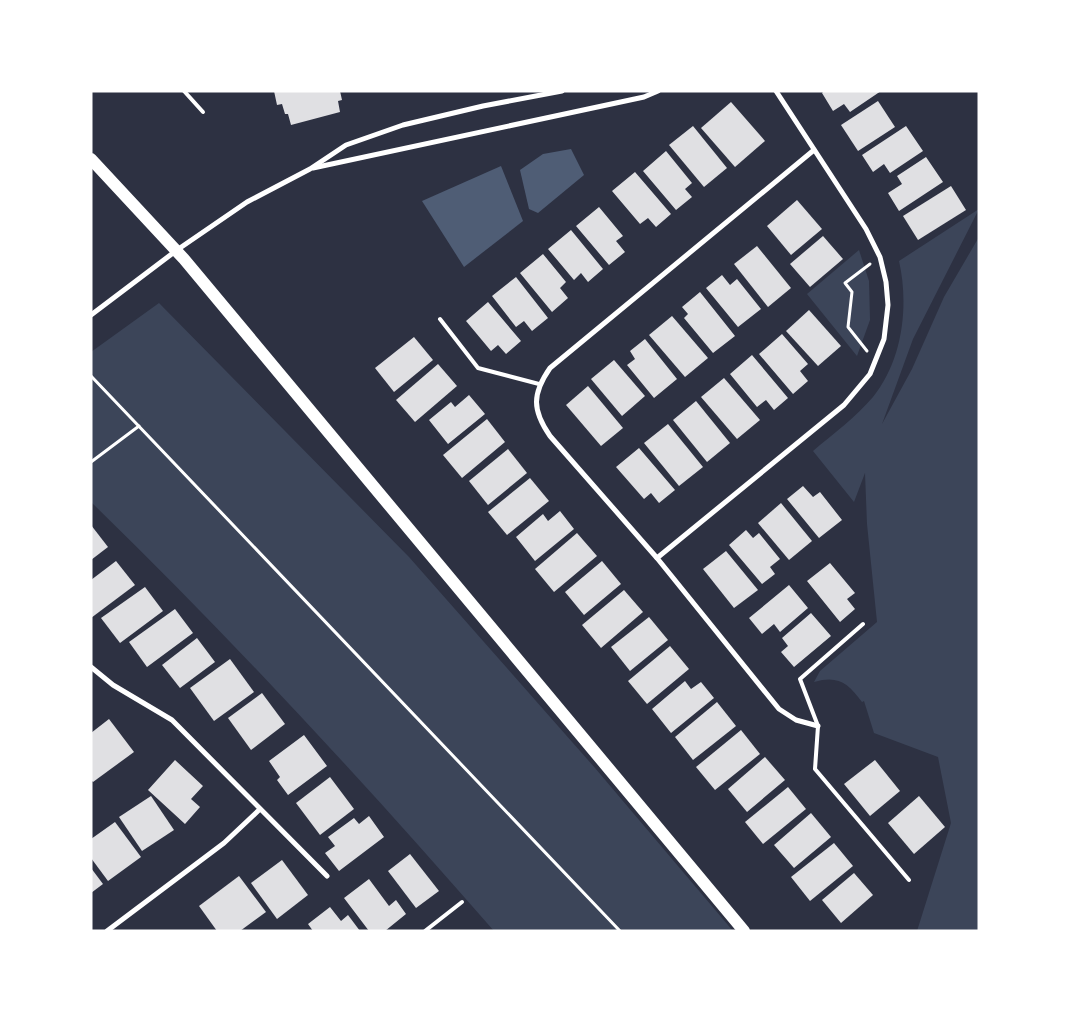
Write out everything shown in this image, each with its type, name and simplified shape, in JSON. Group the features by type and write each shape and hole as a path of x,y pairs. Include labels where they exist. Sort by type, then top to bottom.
{"main road":[{"path":"91,159 177,250 744,931"}],"street":[{"path":"91,316 177,250 247,202 310,169 346,145 403,126 483,106 562,91"},
{"path":"310,169 644,97 658,91"},
{"path":"657,558 844,405 870,374 884,340 888,305 886,282 880,257 866,229 776,91"},
{"path":"814,150 550,368 539,384 536,410 541,423 550,436 657,558 780,709 796,720 818,726"},
{"path":"91,666 113,685 172,720 327,876"},
{"path":"107,931 224,843 260,810"}],"lane":[{"path":"184,91 203,112"},
{"path":"440,319 478,368 539,384"},
{"path":"863,624 800,679 818,726 815,769 909,880"},
{"path":"426,931 462,902"}],"path":[{"path":"875,361 848,327 852,292 845,283 880,257"},
{"path":"91,376 620,931"},
{"path":"91,462 138,426"}],"shaded area":[{"path":"571,149 584,175 538,213 529,209 520,170 543,154"},
{"path":"501,166 523,221 464,267 422,201"},
{"path":"979,209 913,339 882,424 912,369 944,297 979,237 979,931 917,931 951,823 938,757 874,733 864,701 862,702 847,685 836,680 814,682 820,671 877,622 867,524 865,473 854,502 813,451 873,397 891,366 901,332 903,314 902,278 899,261"},
{"path":"859,250 869,281 870,320 857,356 807,294"},
{"path":"159,303 409,557 595,768 733,931 494,931 297,712 91,502 91,352"}],"building":[{"path":"274,91 340,91 342,100 338,101 340,112 291,125 288,114 285,114 282,104 277,105"},
{"path":"824,91 881,91 850,112 844,104 833,111 822,93"},
{"path":"878,101 895,127 858,151 841,125"},
{"path":"731,102 765,141 735,167 701,128"},
{"path":"693,126 727,168 704,187 669,145"},
{"path":"906,126 923,151 890,173 884,164 873,172 862,155"},
{"path":"666,151 692,183 685,189 692,197 676,210 643,171"},
{"path":"926,157 943,182 899,211 888,193 902,184 897,176"},
{"path":"635,172 671,214 656,227 648,218 640,224 612,191"},
{"path":"951,186 966,210 918,240 903,216"},
{"path":"797,200 822,229 791,255 767,226"},
{"path":"599,207 623,236 616,241 625,252 609,265 576,226"},
{"path":"571,230 603,269 588,282 581,273 574,280 548,249"},
{"path":"823,236 843,259 810,287 790,264"},
{"path":"757,246 791,288 768,307 734,264"},
{"path":"543,254 566,282 560,288 568,298 552,312 520,273"},
{"path":"722,275 730,285 737,279 761,309 738,327 706,288"},
{"path":"516,277 548,318 532,331 524,321 516,327 492,296"},
{"path":"700,292 735,336 713,353 684,318 688,314 682,307"},
{"path":"488,302 521,341 506,354 498,345 491,351 466,321"},
{"path":"809,310 841,346 818,366 786,331"},
{"path":"672,316 708,358 685,377 649,335"},
{"path":"782,334 808,364 800,371 808,381 793,394 759,354"},
{"path":"414,337 433,360 394,392 375,368"},
{"path":"645,339 677,379 654,398 627,365 635,359 630,351"},
{"path":"752,355 788,398 774,410 766,400 757,407 730,374"},
{"path":"614,360 645,396 622,416 591,379"},
{"path":"438,364 457,386 415,422 396,400"},
{"path":"724,378 760,420 737,439 701,397"},
{"path":"588,386 623,428 601,446 566,405"},
{"path":"469,395 485,414 448,444 429,420 451,402 455,407"},
{"path":"696,401 730,443 707,462 673,420"},
{"path":"487,419 505,442 462,478 443,455"},
{"path":"668,424 703,467 679,486 644,443"},
{"path":"639,448 675,490 659,503 651,493 644,499 616,467"},
{"path":"508,449 527,473 488,505 469,481"},
{"path":"530,478 549,501 507,535 488,512"},
{"path":"803,486 813,497 820,492 842,520 819,538 787,499"},
{"path":"781,503 812,541 789,560 758,523"},
{"path":"560,511 574,529 535,561 516,537 543,514 548,521"},
{"path":"91,525 108,547 91,560"},
{"path":"746,530 753,538 759,533 780,559 770,567 775,574 762,584 729,545"},
{"path":"577,533 597,556 554,592 535,569"},
{"path":"726,551 758,590 734,608 703,569"},
{"path":"116,561 135,585 91,618 91,580"},
{"path":"602,561 621,584 584,615 565,592"},
{"path":"830,563 855,593 847,599 855,609 840,622 807,581"},
{"path":"789,585 808,608 780,632 774,624 762,634 749,618"},
{"path":"145,587 163,611 120,643 101,618"},
{"path":"624,590 643,612 601,648 582,625"},
{"path":"175,609 193,633 147,667 129,642"},
{"path":"811,613 831,636 794,667 781,652 788,646 782,638"},
{"path":"649,617 668,640 630,671 611,647"},
{"path":"197,638 215,662 180,688 162,665"},
{"path":"670,646 689,669 647,704 628,681"},
{"path":"230,659 254,692 214,721 190,688"},
{"path":"685,681 691,689 701,682 714,698 671,733 652,709"},
{"path":"262,693 285,724 251,750 228,718"},
{"path":"717,702 736,726 693,760 675,737"},
{"path":"109,719 134,752 93,782 91,780 91,733"},
{"path":"741,730 760,754 715,790 696,767"},
{"path":"304,735 327,766 288,795 277,780 280,777 269,761"},
{"path":"765,757 785,780 747,812 728,789"},
{"path":"175,760 203,786 191,799 200,807 185,824 148,790"},
{"path":"875,760 900,791 870,816 844,784"},
{"path":"330,777 354,809 320,835 296,803"},
{"path":"788,787 806,809 763,844 745,822"},
{"path":"151,796 174,830 142,851 119,817"},
{"path":"919,796 945,827 914,854 888,823"},
{"path":"811,813 831,837 794,868 774,845"},
{"path":"369,816 384,837 339,871 325,853 335,846 328,837 354,818 359,824"},
{"path":"115,822 141,857 108,881 91,858 91,839"},
{"path":"834,843 853,866 810,901 791,877"},
{"path":"410,854 439,891 416,908 388,871"},
{"path":"282,860 308,895 277,919 251,883"},
{"path":"91,868 103,884 91,893"},
{"path":"854,873 873,895 841,923 822,900"},
{"path":"239,876 266,912 240,931 217,931 199,906"},
{"path":"369,879 389,906 396,900 406,914 385,931 369,931 344,898"},
{"path":"330,907 341,921 348,915 360,931 313,931 308,924"}]}
